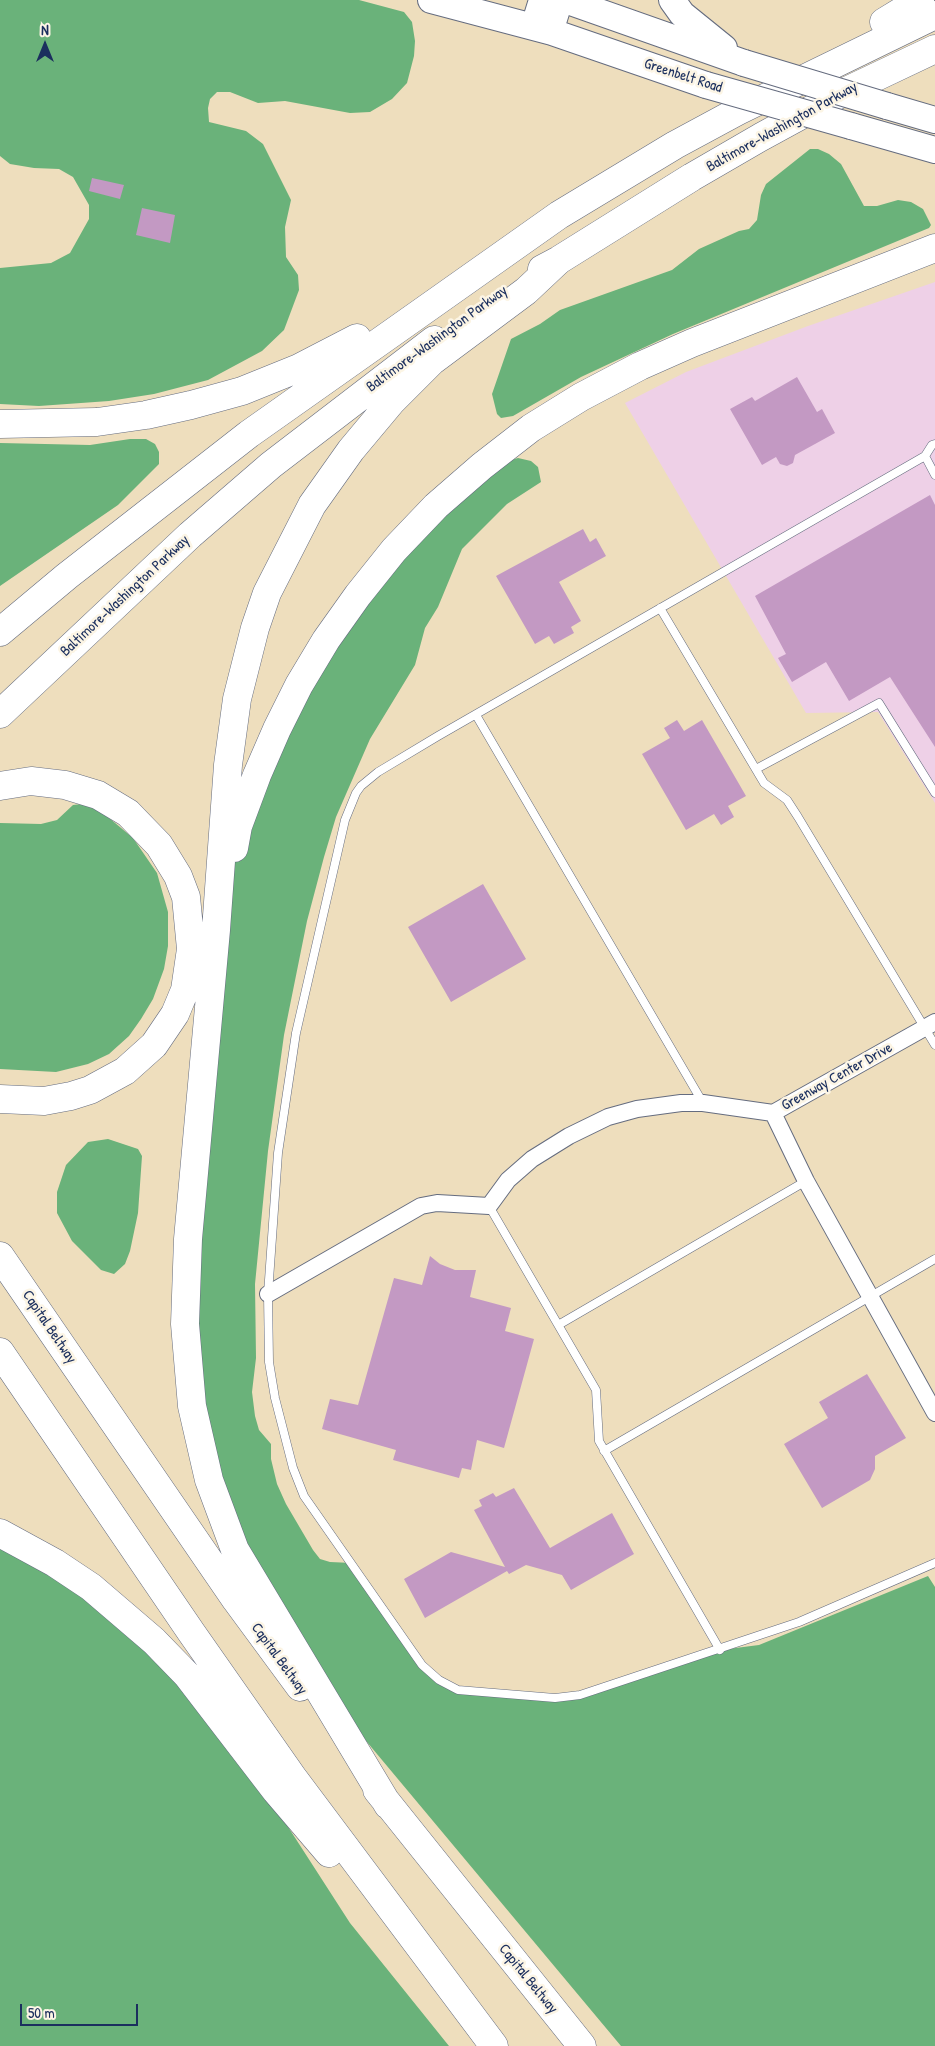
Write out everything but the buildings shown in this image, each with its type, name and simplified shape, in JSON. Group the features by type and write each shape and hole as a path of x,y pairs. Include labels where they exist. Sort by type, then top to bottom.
{"highway":[{"path":"738,111 814,59 887,21 920,0"},
{"name":"Baltimore-Washington Parkway","path":"0,632 67,576 249,434 559,215 675,145 738,111 935,14"},
{"name":"Baltimore-Washington Parkway","path":"0,714 190,535 271,465 454,326 518,280 559,260 692,177 838,94 935,49"},
{"path":"0,424 98,422 146,416 242,391 299,368 350,342 460,270 559,215"},
{"path":"216,930 238,826 257,775 299,685 326,640 358,594 394,550 436,506 482,466 531,428 581,397 640,366 700,339 935,248"},
{"path":"388,1805 235,1550 209,1480 192,1406 185,1324 186,1266 216,930 225,802 237,699 255,628 267,593 296,532 312,505 351,450 392,401 432,361 526,291 559,260"},
{"path":"0,786 31,782 65,785 98,795 128,813 159,845 178,876 186,897 191,949 185,990 175,1014 154,1045 125,1071 90,1090 71,1096 44,1101 0,1099"},
{"name":"Capital Beltway","path":"0,1256 236,1600 388,1805 582,2046"},
{"path":"0,1352 294,1779 472,2019"},
{"path":"0,1533 54,1563 90,1588 140,1629 187,1674 276,1791 494,2046"}],"main road":[{"name":"Greenbelt Road","path":"431,0 542,29 706,85 935,150"},
{"path":"564,0 744,63 935,120"},
{"path":"672,0 682,14 698,28 744,63"}],"street":[{"path":"540,0 542,29"},
{"path":"542,29 564,0"},
{"name":"Greenway Center Drive","path":"489,1206 508,1180 532,1159 550,1146 608,1117 637,1109 681,1104 703,1104 773,1113 930,1025"},
{"path":"773,1113 806,1180 869,1297 935,1413"},
{"path":"268,1294 421,1206 436,1203 489,1206"}],"lane":[{"path":"935,444 932,445 925,456 378,772 361,786 350,806 314,949 289,1072 278,1162 268,1294 269,1362 275,1398 293,1468 304,1496 422,1665 447,1685 471,1693 562,1698 580,1695 720,1650 799,1622 935,1563"},
{"path":"925,456 935,475"},
{"path":"660,608 764,783 787,800 930,1025 935,1045"},
{"path":"756,769 879,702 935,793"},
{"path":"476,715 703,1104"},
{"path":"560,1324 806,1180"},
{"path":"489,1206 560,1324 596,1390 599,1441 604,1451 720,1650"},
{"path":"604,1451 935,1258"}],"shaded area":[{"path":"935,282 935,803 878,712 806,713 625,403 686,372 808,326"}],"green space":[{"path":"0,0 359,0 404,12 412,22 415,41 414,56 407,83 392,99 370,112 350,113 285,101 258,103 230,92 217,92 210,99 208,108 209,122 246,131 263,144 291,200 285,227 286,257 298,275 299,290 284,330 262,351 208,380 154,394 109,401 39,406 0,404 0,268 51,263 70,253 89,219 89,205 73,177 59,169 34,168 10,164 0,156"},
{"path":"810,149 818,149 829,154 841,164 864,206 877,206 898,200 911,202 923,209 931,225 929,228 673,334 581,377 513,416 501,418 497,414 492,394 511,339 540,324 560,310 672,270 699,249 739,231 749,229 757,220 761,195 766,184"},
{"path":"130,439 146,439 155,444 159,452 159,464 118,505 0,586 0,443 90,445"},
{"path":"518,458 531,461 538,467 541,482 507,504 462,549 438,607 425,628 415,665 370,739 336,817 324,857 307,921 284,1035 268,1151 255,1284 256,1358 252,1392 255,1416 259,1430 271,1444 271,1459 277,1484 286,1504 313,1550 320,1559 330,1562 352,1563 422,1665 447,1685 569,1697 720,1650 759,1645 928,1576 935,1587 935,2046 621,2046 316,1681 272,1612 192,1406 216,930 257,775 394,550 508,461"},
{"path":"82,804 102,812 133,838 157,873 168,912 168,946 164,969 153,999 141,1019 129,1036 109,1054 88,1064 56,1072 0,1069 0,823 41,824 57,820 73,805"},
{"path":"108,1139 138,1149 142,1156 138,1213 130,1251 125,1264 114,1274 101,1270 72,1241 57,1213 57,1192 66,1165 88,1142"},
{"path":"0,1547 86,1597 150,1651 272,1802 350,1923 449,2046 0,2046"}]}
